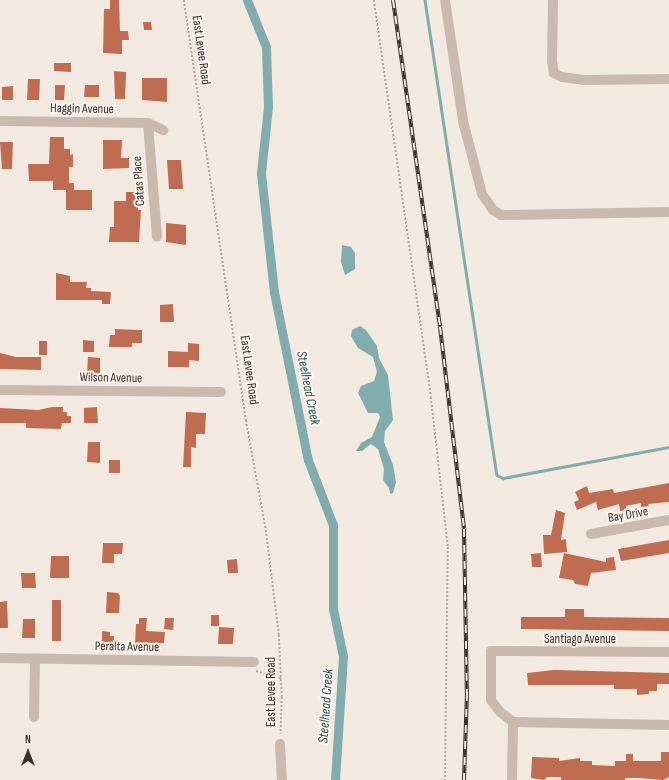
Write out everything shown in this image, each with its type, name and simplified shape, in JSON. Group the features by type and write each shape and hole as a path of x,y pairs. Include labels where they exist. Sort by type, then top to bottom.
{"street":[{"path":"445,0 463,121 482,194 493,210 501,214 669,212"},
{"path":"553,0 552,62 554,73 562,77 583,80 669,79"},
{"name":"Haggin Avenue","path":"0,121 148,123 163,130"},
{"name":"Catas Place","path":"148,123 156,236"},
{"name":"Wilson Avenue","path":"0,390 221,392"},
{"name":"Bay Drive","path":"591,534 669,520"},
{"name":"Santiago Avenue","path":"513,722 500,712 491,700 491,651 669,652"},
{"name":"Peralta Avenue","path":"0,658 254,662"},
{"path":"34,717 35,659"},
{"path":"512,780 513,722 669,725"},
{"path":"280,744 282,780"}],"path":[{"name":"East Levee Road","path":"184,0 246,420 266,530 279,635 282,679 280,744"},
{"path":"374,0 431,397 448,546 445,780"},
{"path":"254,662 256,672 282,679"}],"water":[{"path":"342,245 351,247 355,253 355,269 345,275 341,262"},
{"path":"360,326 366,330 377,346 379,358 388,375 393,420 385,431 384,442 393,465 396,482 393,493 390,494 389,488 383,480 384,469 378,449 371,444 362,451 356,451 361,443 372,437 380,417 378,413 368,413 358,393 361,386 374,381 377,372 373,357 358,348 351,336 352,330"}],"building":[{"path":"110,0 119,0 120,31 128,31 129,40 122,40 122,54 103,53 104,9 110,9"},
{"path":"143,22 151,22 152,30 144,30"},
{"path":"54,63 71,63 71,72 54,71"},
{"path":"114,71 126,72 125,99 115,99"},
{"path":"142,78 167,78 167,102 142,100"},
{"path":"28,79 40,79 39,100 27,100"},
{"path":"55,85 65,85 64,100 55,100"},
{"path":"85,85 99,85 99,97 84,97"},
{"path":"13,86 13,100 2,100 2,87"},
{"path":"50,137 64,137 64,149 70,149 70,155 73,154 73,167 69,167 69,183 74,183 74,190 92,190 92,210 66,210 66,190 53,190 53,181 29,181 28,164 49,164"},
{"path":"103,140 122,140 121,158 129,158 129,168 103,169"},
{"path":"0,142 13,142 12,169 2,169"},
{"path":"167,160 181,160 183,189 169,189"},
{"path":"126,192 138,192 138,210 141,210 139,242 109,242 110,227 114,227 114,201 126,201"},
{"path":"166,223 186,225 186,245 166,242"},
{"path":"56,273 70,276 70,282 87,282 86,288 91,288 91,291 111,292 110,304 102,304 102,300 56,300"},
{"path":"173,304 174,322 160,322 160,305"},
{"path":"115,329 142,330 142,343 132,343 132,347 109,347 110,335 115,335"},
{"path":"83,340 94,341 94,352 83,352"},
{"path":"39,341 47,341 47,355 39,355"},
{"path":"188,343 199,344 199,361 189,360 189,367 168,367 168,351 188,352"},
{"path":"0,353 16,357 41,357 41,370 0,369"},
{"path":"88,357 100,358 100,375 87,374"},
{"path":"52,407 63,407 63,412 67,412 67,416 71,416 71,423 62,423 61,429 26,428 26,423 0,423 0,408 38,410"},
{"path":"97,407 98,423 84,423 84,408"},
{"path":"186,412 206,413 205,434 196,434 196,448 191,447 191,467 183,467"},
{"path":"88,442 100,442 100,463 87,462"},
{"path":"109,460 120,460 120,473 109,473"},
{"path":"669,483 669,502 648,504 649,506 641,507 641,503 626,506 627,510 620,511 619,504 598,510 596,502 577,510 574,502 579,500 575,492 587,486 589,493 613,489 614,493"},
{"path":"556,510 565,513 561,540 566,539 567,552 544,554 543,535 551,535"},
{"path":"669,540 669,553 621,561 618,549"},
{"path":"103,543 123,543 122,554 114,554 114,563 102,563"},
{"path":"541,553 542,567 532,567 531,554"},
{"path":"564,553 606,562 606,558 614,557 616,570 591,573 588,586 575,584 573,580 559,578"},
{"path":"51,556 69,556 69,578 50,578"},
{"path":"237,559 238,573 228,573 227,560"},
{"path":"21,573 35,573 36,588 22,588"},
{"path":"107,592 118,593 120,596 119,613 106,613"},
{"path":"52,600 61,600 61,641 52,641"},
{"path":"7,601 8,628 0,628 0,602"},
{"path":"565,609 584,609 584,617 669,618 669,631 521,629 521,617 565,617"},
{"path":"211,615 219,615 219,626 211,626"},
{"path":"139,618 147,618 146,631 165,632 164,643 135,643 136,624 139,624"},
{"path":"165,618 174,618 173,630 164,629"},
{"path":"23,619 35,619 35,638 22,638"},
{"path":"219,627 234,628 233,644 218,644"},
{"path":"102,631 110,632 110,636 114,636 114,646 102,643"},
{"path":"554,670 669,673 669,684 657,684 657,691 649,691 649,694 637,695 637,689 614,689 614,685 528,685 527,673"},
{"path":"661,752 669,752 669,777 663,780 625,778 625,780 561,780 561,777 547,777 544,780 531,778 532,757 559,758 559,761 580,758 580,761 592,761 592,765 615,766 615,761 626,761 626,754 633,754 633,761 661,761"}],"waterway":[{"name":"Steelhead Creek","path":"247,0 266,47 268,107 261,173 274,292 308,460 333,525 333,609 343,656 335,780"},
{"path":"425,0 497,475 503,478 669,447"}],"railway":[{"path":"393,0 440,327 464,529 467,693 464,780"}]}
